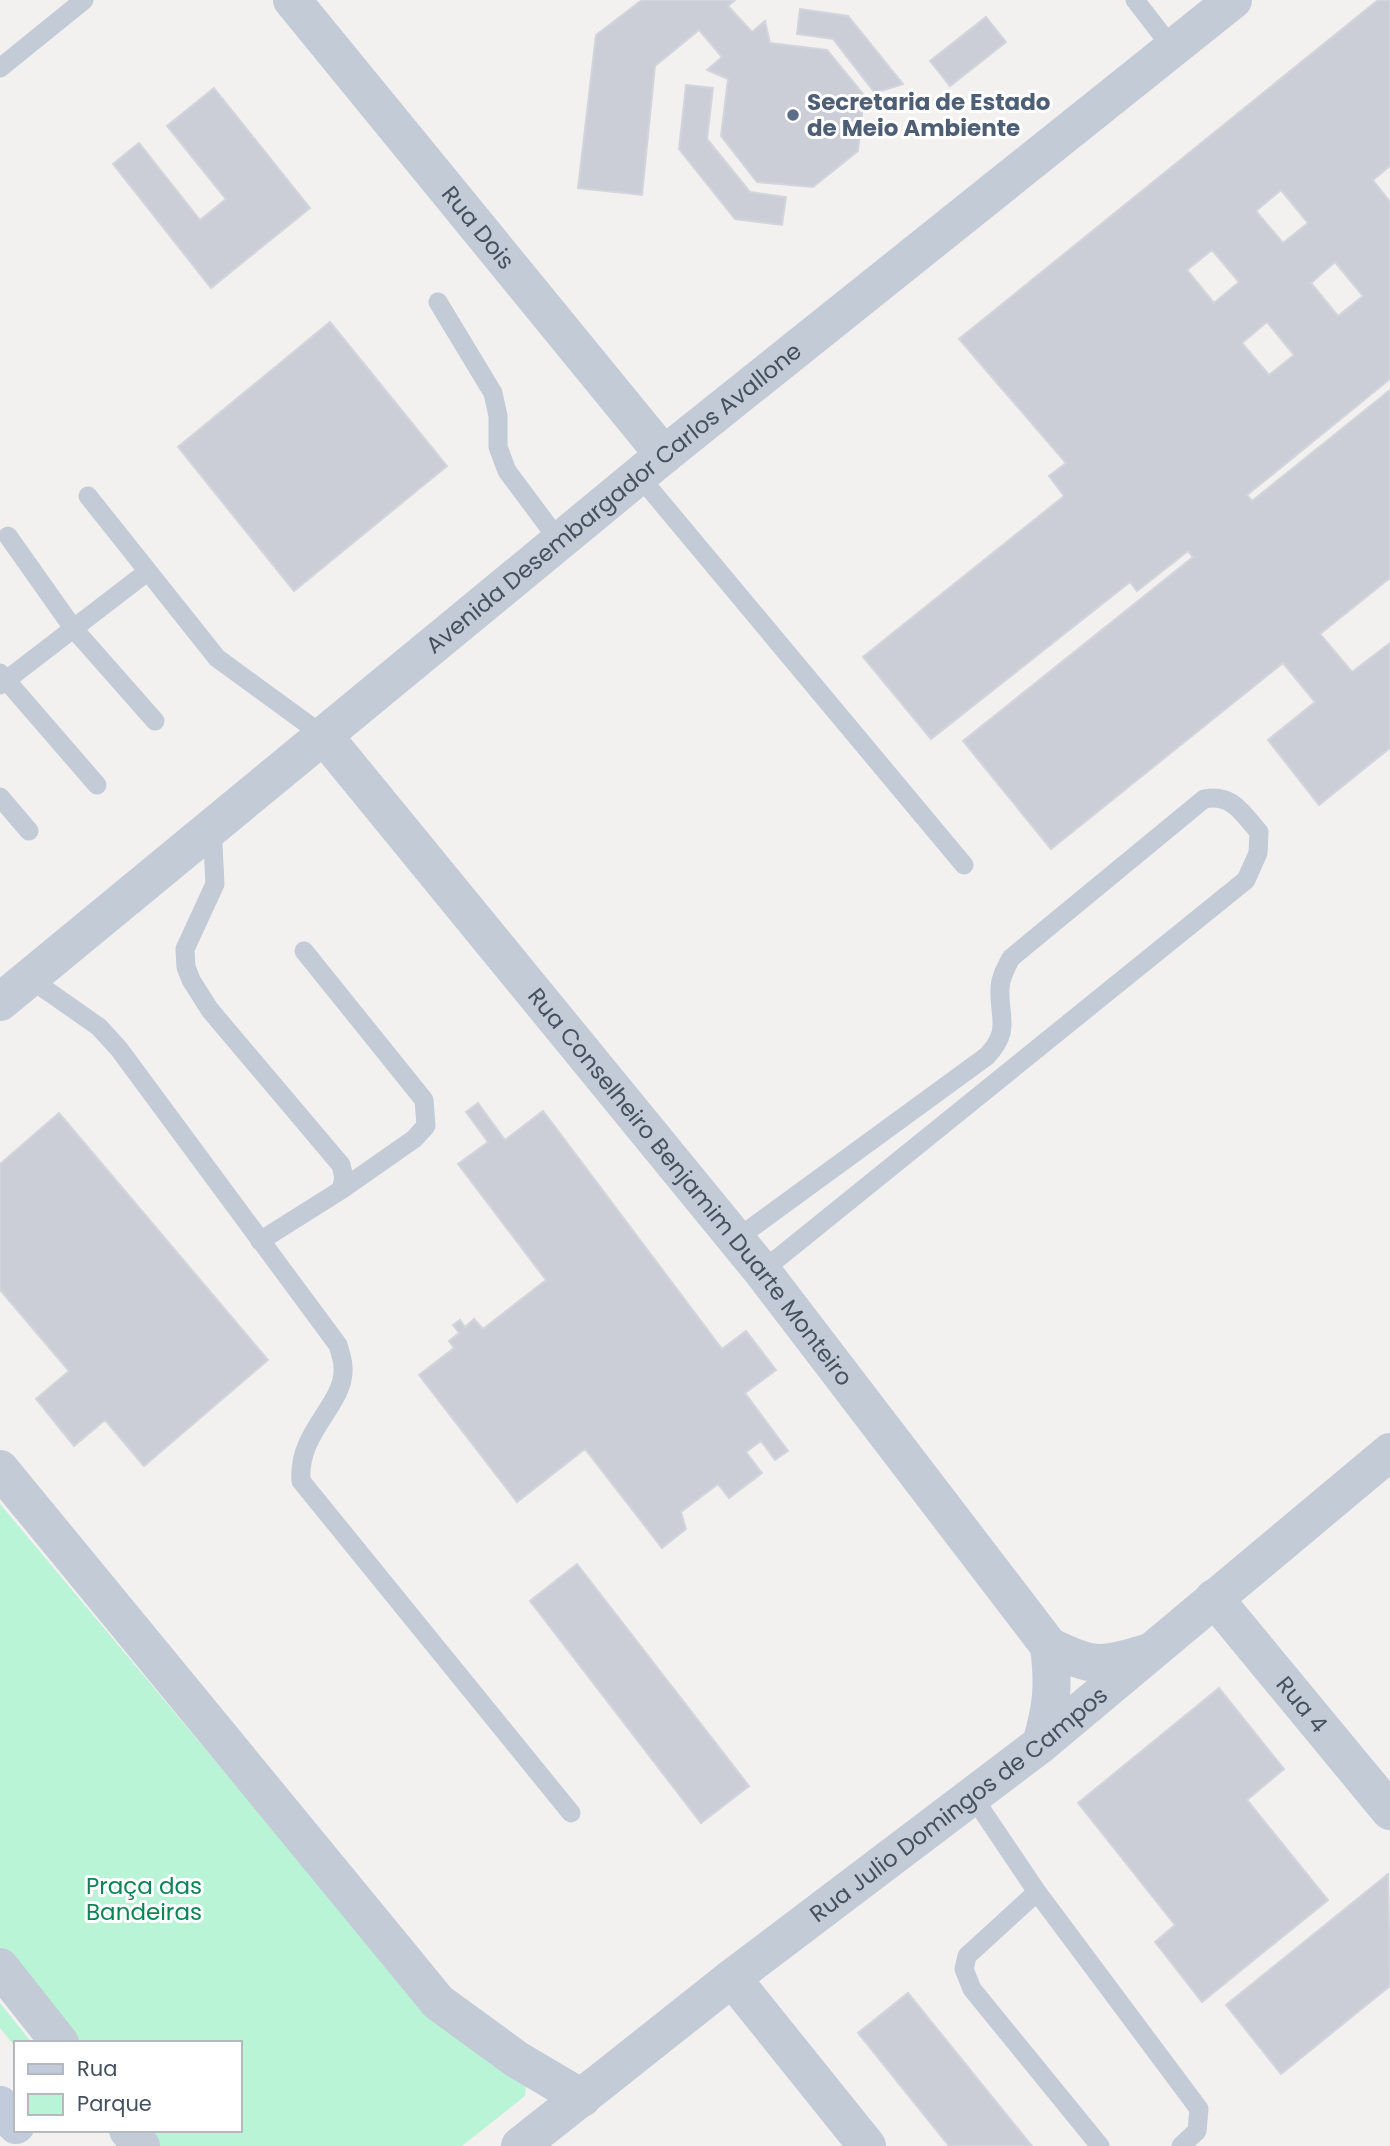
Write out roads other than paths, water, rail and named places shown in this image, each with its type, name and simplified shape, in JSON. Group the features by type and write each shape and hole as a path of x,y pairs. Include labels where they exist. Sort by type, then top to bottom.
{"main road":[{"path":"0,2105 14,2123"},
{"path":"21,2132 32,2146"}],"street":[{"name":"Rua Dois","path":"292,0 652,466"},
{"name":"Avenida Desembargador Carlos Avallone","path":"14,990 652,466 1233,0"},
{"name":"Rua Conselheiro Benjamim Duarte Monteiro","path":"324,736 762,1271 1049,1646 1079,1661 1095,1665 1110,1664 1150,1651"},
{"name":"Rua Julio Domingos de Campos","path":"520,2146 732,1978 1041,1744 1390,1452"},
{"path":"0,1469 438,2002 516,2059 582,2098"},
{"name":"Rua 4","path":"1213,1598 1390,1811"},
{"path":"1041,1744 1052,1708 1054,1686 1049,1646"},
{"path":"0,1967 58,2041"},
{"path":"732,1978 867,2146"},
{"path":"130,2132 141,2146"}],"lane":[{"path":"0,68 85,0"},
{"path":"1135,0 1173,48"},
{"path":"438,302 493,393 498,416 498,447 507,471 561,542"},
{"path":"652,466 964,865"},
{"path":"88,496 217,658 324,736"},
{"path":"8,536 73,628 155,721"},
{"path":"97,785 2,679 147,572"},
{"path":"734,1240 987,1056 998,1044 1003,1031 1000,987 1011,958 1204,799 1217,796 1230,799 1259,832 1258,853 1246,880 762,1271"},
{"path":"0,797 29,831"},
{"path":"212,827 215,884 185,948 186,967 210,1010 341,1165 344,1178 341,1190"},
{"path":"260,1241 341,1190 414,1139 426,1126 424,1100 304,951"},
{"path":"14,990 99,1027 119,1049 338,1345 344,1369 340,1387 303,1449 301,1481 571,1813"},
{"path":"974,1797 1037,1892 1199,2109 1197,2131 1181,2146"},
{"path":"1037,1892 967,1955 964,1969 972,1989 1100,2146"}],"place":[{"name":"Secretaria de Estado de Meio Ambiente","path":"793,115"}],"park label":[{"name":"Praça das Bandeiras","path":"144,1899"}]}
